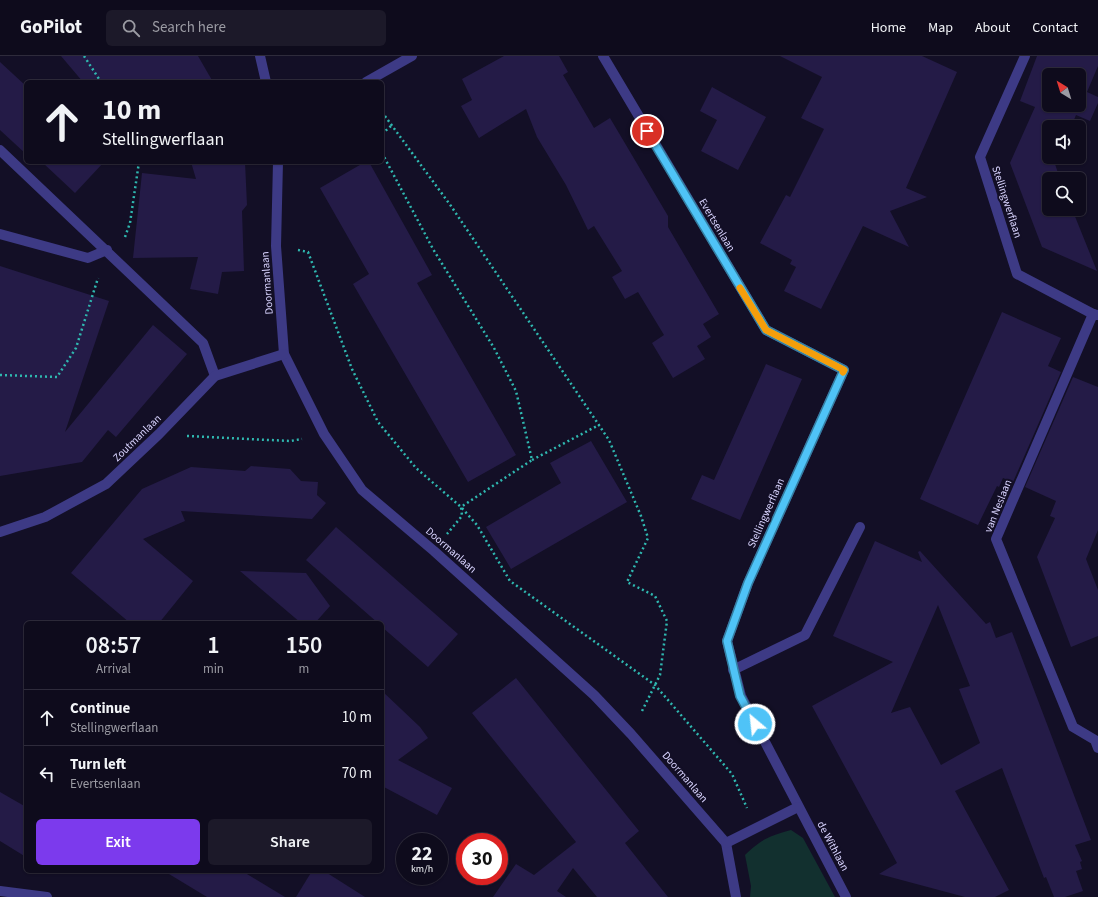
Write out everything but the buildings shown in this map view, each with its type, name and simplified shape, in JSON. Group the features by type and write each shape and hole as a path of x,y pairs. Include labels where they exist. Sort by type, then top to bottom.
{"street":[{"path":"260,56 266,80"},
{"path":"370,80 412,56"},
{"name":"Evertsenlaan","path":"603,56 766,330 844,370"},
{"name":"Stellingwerflaan","path":"1022,57 980,157 1017,274 1095,314"},
{"path":"0,150 107,250 203,343 216,376"},
{"name":"Doormanlaan","path":"278,164 276,246 284,354 324,434 362,490 434,551 594,695 631,734 726,843"},
{"path":"0,234 88,258 107,250"},
{"name":"van Neslaan","path":"1095,314 996,539 1073,727 1095,740 1098,748"},
{"name":"Zoutmanlaan","path":"0,532 45,517 106,484 159,434 216,376 284,354"},
{"name":"Stellingwerflaan","path":"733,670 727,641 745,590 844,370"},
{"path":"733,670 805,635 860,527"},
{"name":"de Withlaan","path":"733,670 740,696 846,897"},
{"path":"736,897 726,843 798,807"},
{"path":"0,891 47,897"}],"path":[{"path":"84,56 100,80"},
{"path":"384,115 451,206 599,424 609,440 641,516 648,538 627,582 655,596 667,621 660,675 631,734"},
{"path":"384,132 392,125"},
{"path":"384,157 433,249 494,348 516,391 532,460"},
{"path":"117,260 130,223 139,164"},
{"path":"276,246 308,252 352,369 378,422 416,468 461,507 477,525 510,581 655,685 732,774 756,828"},
{"path":"0,375 57,377 76,348 107,250"},
{"path":"461,507 532,460 599,424"},
{"path":"159,434 290,441 324,434"},
{"path":"434,551 462,516 461,507"}],"green space":[{"path":"791,830 803,838 835,897 750,897 751,886 745,855 756,845 766,839"}],"slow traffic":[{"path":"740,288 766,330 844,370 843,372"}],"route":[{"path":"647,131 766,330 844,370 748,583 727,641 740,696 755,724"}]}
